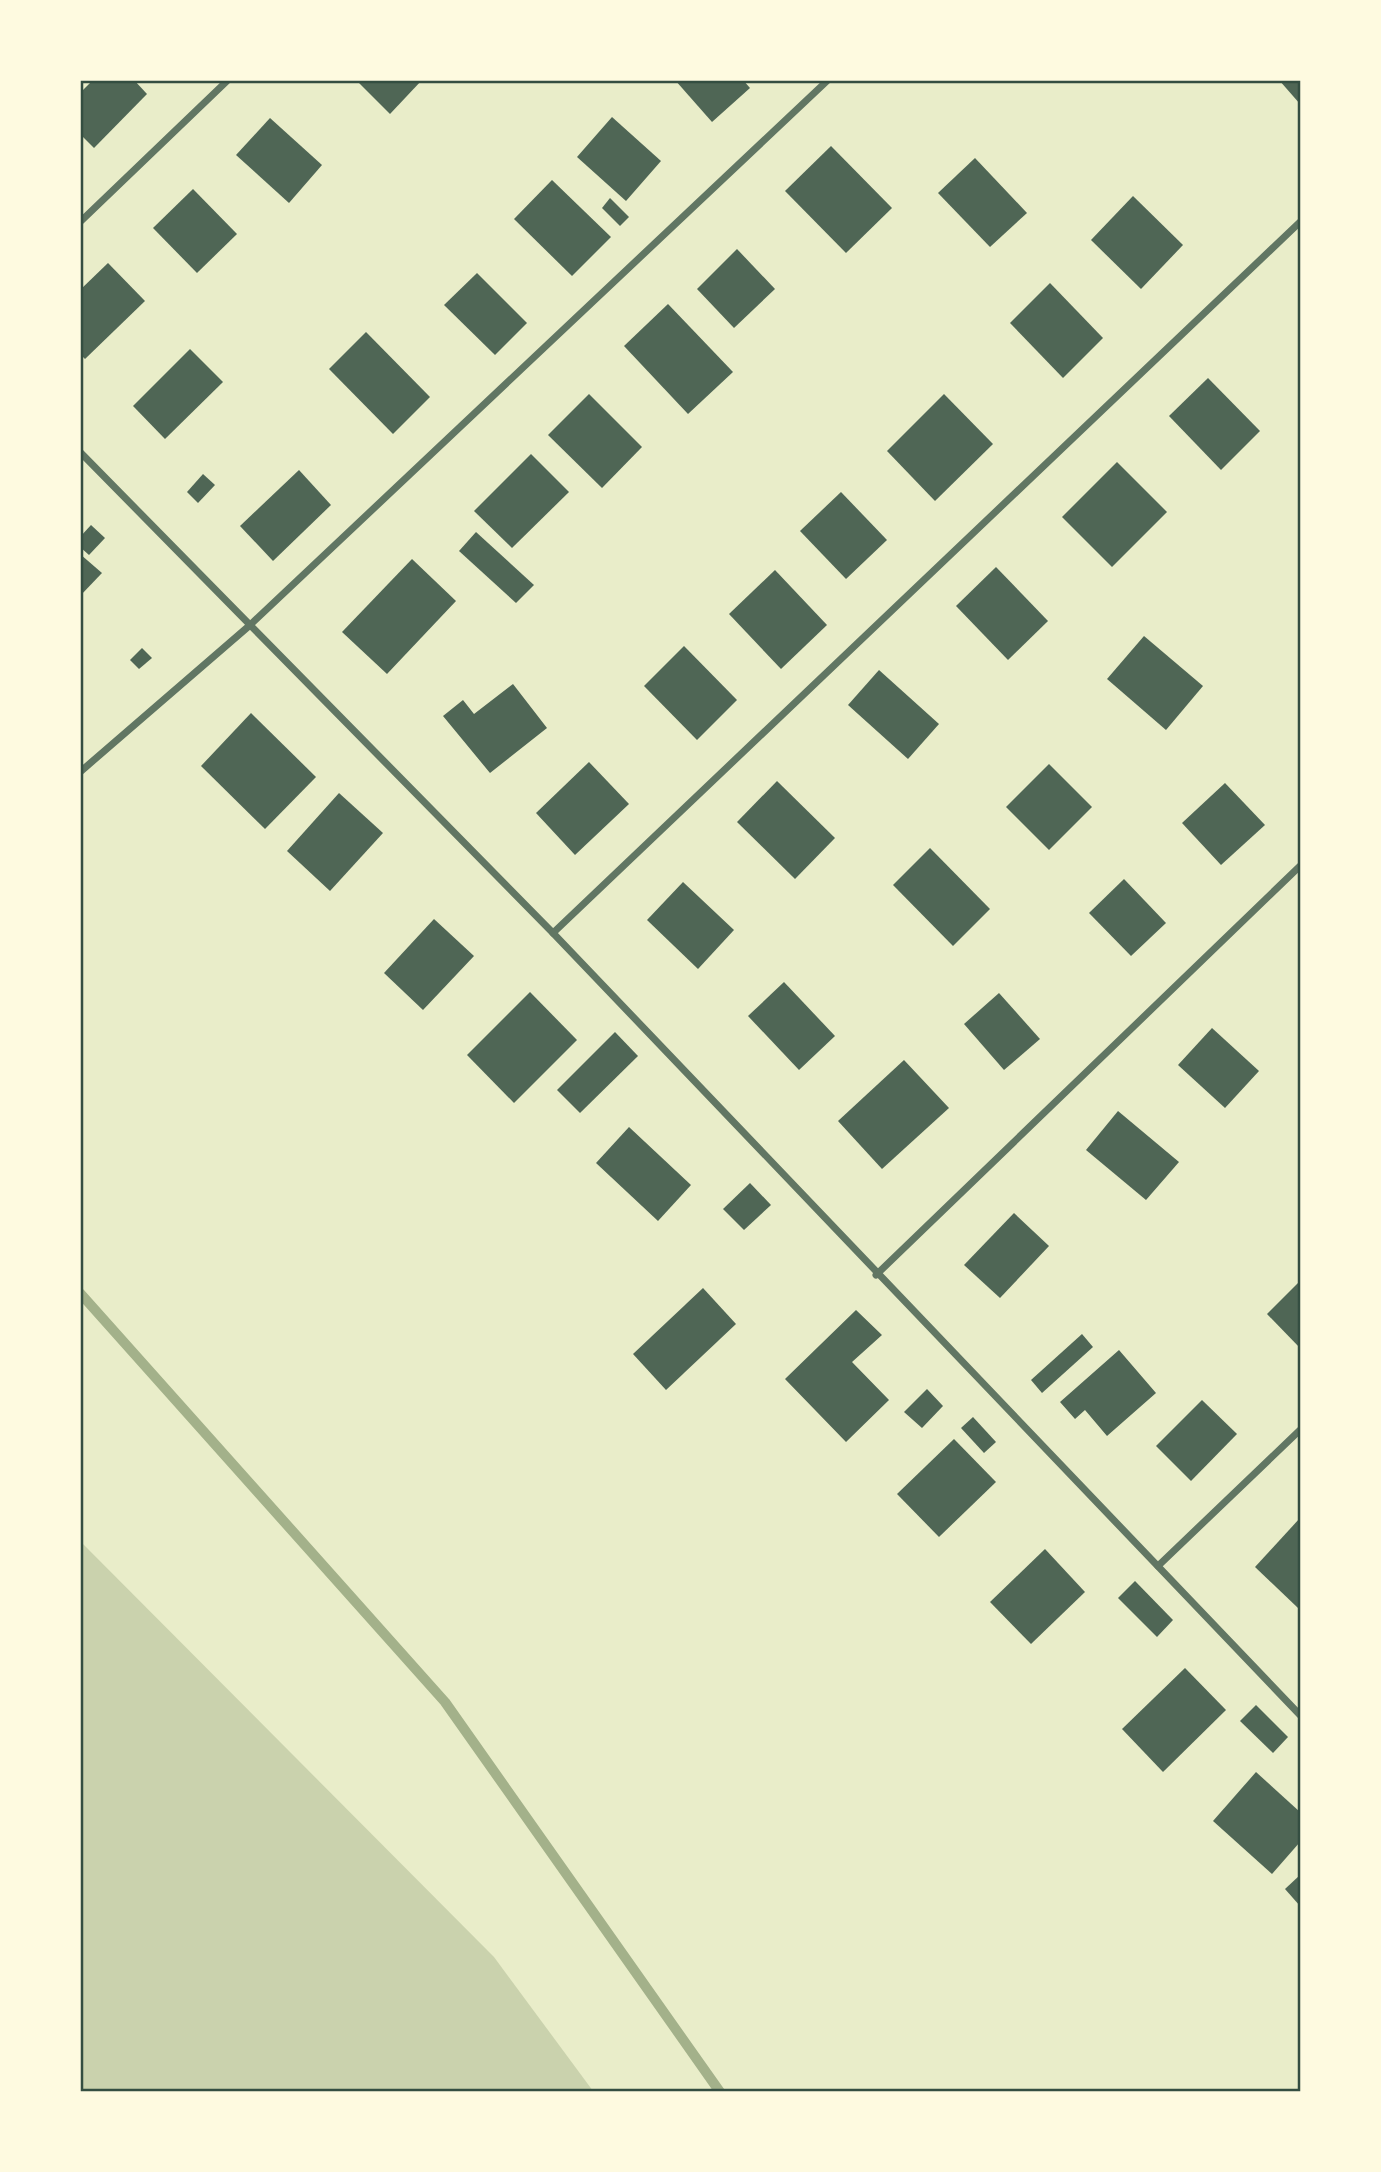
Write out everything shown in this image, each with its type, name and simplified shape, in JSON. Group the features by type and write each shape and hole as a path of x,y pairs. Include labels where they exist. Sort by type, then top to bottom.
{"street":[{"path":"80,222 228,80"},
{"path":"80,772 248,625 828,80"},
{"path":"553,933 1300,222"},
{"path":"80,452 553,933 1300,1715"},
{"path":"877,1275 1300,866"},
{"path":"1158,1566 1300,1430"}],"green space":[{"path":"81,1542 494,1957 593,2091 81,2091"}],"building":[{"path":"93,80 134,80 147,94 94,148 80,134 80,93"},
{"path":"356,80 422,80 390,114"},
{"path":"675,80 743,80 750,88 712,122"},
{"path":"1279,80 1300,80 1300,104"},
{"path":"612,117 661,161 626,201 577,157"},
{"path":"270,118 322,165 289,203 236,155"},
{"path":"831,146 892,208 846,253 785,191"},
{"path":"975,158 1027,213 990,247 938,193"},
{"path":"552,180 611,237 572,276 514,219"},
{"path":"193,189 237,234 197,273 153,228"},
{"path":"1133,196 1183,245 1141,289 1091,240"},
{"path":"610,198 629,217 620,226 602,208"},
{"path":"737,249 775,289 734,328 697,289"},
{"path":"108,263 145,301 85,359 80,354 80,290"},
{"path":"477,273 527,323 495,355 444,305"},
{"path":"1050,283 1103,338 1063,378 1010,323"},
{"path":"668,304 733,372 688,414 624,346"},
{"path":"366,332 430,397 393,434 329,369"},
{"path":"190,349 223,382 165,439 133,406"},
{"path":"1208,378 1260,431 1221,470 1169,416"},
{"path":"589,394 642,447 602,488 548,435"},
{"path":"944,394 993,444 935,501 887,451"},
{"path":"531,454 569,492 512,548 474,511"},
{"path":"1117,462 1167,512 1112,567 1062,517"},
{"path":"299,470 331,505 273,561 240,526"},
{"path":"203,474 215,485 198,503 187,492"},
{"path":"841,492 887,540 846,579 800,531"},
{"path":"91,525 105,538 89,555 80,547 80,537"},
{"path":"476,532 534,585 516,603 459,551"},
{"path":"80,554 102,573 80,596"},
{"path":"412,559 456,601 387,674 342,632"},
{"path":"996,567 1048,621 1008,660 956,606"},
{"path":"775,570 827,625 781,669 729,614"},
{"path":"1144,636 1203,686 1166,730 1107,679"},
{"path":"684,646 737,700 697,740 644,686"},
{"path":"142,648 152,658 139,669 130,660"},
{"path":"879,670 939,724 908,759 848,705"},
{"path":"513,684 547,728 490,773 443,716 463,700 474,714"},
{"path":"251,713 316,777 265,829 201,766"},
{"path":"589,762 629,804 575,855 536,813"},
{"path":"1049,764 1092,807 1049,850 1006,807"},
{"path":"777,781 835,838 795,879 737,822"},
{"path":"1225,783 1265,825 1221,865 1182,823"},
{"path":"339,793 383,833 330,891 287,851"},
{"path":"930,848 990,909 953,946 893,885"},
{"path":"1124,879 1166,923 1131,956 1089,913"},
{"path":"683,882 734,930 698,969 647,920"},
{"path":"434,919 474,956 423,1010 384,973"},
{"path":"784,982 835,1036 799,1070 748,1016"},
{"path":"530,992 577,1040 514,1103 467,1055"},
{"path":"999,993 1040,1039 1004,1070 964,1024"},
{"path":"1212,1028 1259,1071 1225,1108 1178,1065"},
{"path":"615,1032 638,1056 580,1113 557,1090"},
{"path":"904,1060 949,1108 882,1169 838,1121"},
{"path":"1118,1111 1179,1162 1146,1200 1086,1150"},
{"path":"629,1127 691,1185 658,1221 596,1163"},
{"path":"750,1183 771,1205 744,1230 723,1209"},
{"path":"1014,1213 1049,1246 1000,1298 964,1265"},
{"path":"1299,1282 1300,1284 1300,1348 1267,1314"},
{"path":"703,1288 736,1324 666,1390 633,1354"},
{"path":"856,1310 882,1335 852,1362 889,1400 846,1442 785,1379"},
{"path":"1082,1334 1093,1347 1042,1393 1031,1380"},
{"path":"1119,1350 1156,1393 1107,1436 1085,1410 1075,1419 1060,1402"},
{"path":"927,1389 943,1406 922,1428 904,1412"},
{"path":"1202,1400 1237,1434 1191,1481 1156,1446"},
{"path":"973,1417 996,1442 984,1453 961,1428"},
{"path":"954,1439 996,1482 939,1537 897,1494"},
{"path":"1300,1518 1300,1606 1298,1608 1255,1567"},
{"path":"1045,1549 1085,1592 1031,1644 990,1602"},
{"path":"1135,1581 1173,1620 1157,1637 1118,1598"},
{"path":"1185,1668 1226,1710 1163,1772 1122,1729"},
{"path":"1256,1705 1288,1737 1273,1753 1240,1721"},
{"path":"1256,1772 1300,1812 1300,1842 1272,1874 1213,1821"},
{"path":"1300,1875 1300,1906 1285,1889"}],"waterway":[{"path":"80,1293 445,1702 720,2092"}]}
